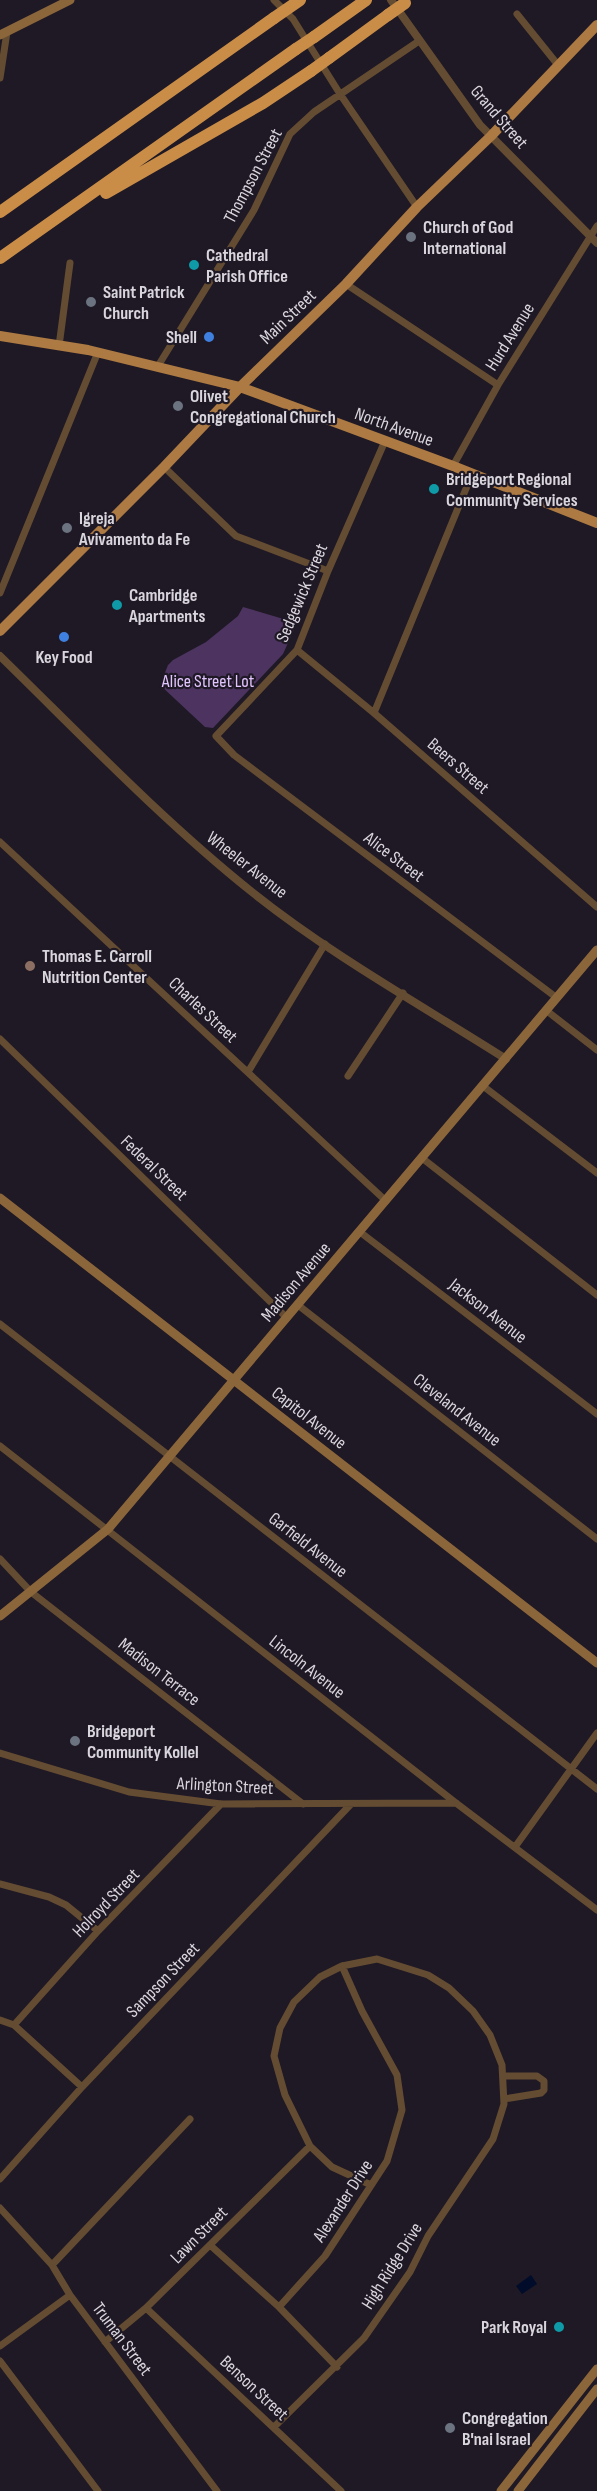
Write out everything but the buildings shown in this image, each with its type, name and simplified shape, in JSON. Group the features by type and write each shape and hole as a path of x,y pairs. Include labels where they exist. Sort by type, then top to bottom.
{"highway":[{"path":"0,212 300,0"},
{"path":"0,258 366,0"},
{"path":"52,222 263,103 408,1"}],"main road":[{"path":"4,34 70,0"},
{"name":"Main Street","path":"0,631 164,467 240,387 346,284 417,207 491,136 597,24"},
{"name":"North Avenue","path":"0,336 98,352 240,387 453,466 597,523"},
{"name":"Madison Avenue","path":"0,1616 108,1529 597,950"},
{"name":"Capitol Avenue","path":"0,1198 597,1664"},
{"path":"501,2491 597,2369"},
{"path":"520,2490 597,2389 588,2381"},
{"path":"566,2408 576,2416"}],"street":[{"path":"273,0 293,19 340,94 417,207"},
{"name":"Grand Street","path":"391,0 491,136 593,240"},
{"path":"517,14 558,64"},
{"path":"0,78 4,34"},
{"name":"Thompson Street","path":"158,366 254,210 290,134 314,112 419,41"},
{"name":"Hurd Avenue","path":"453,466 498,385 593,240 597,226"},
{"path":"58,346 70,263"},
{"path":"346,284 498,385"},
{"path":"0,593 98,352"},
{"name":"Sedgewick Street","path":"216,736 297,650 328,571 385,441"},
{"path":"164,467 236,536 328,571"},
{"path":"374,713 472,474"},
{"name":"Beers Street","path":"297,650 374,713 597,907"},
{"name":"Wheeler Avenue","path":"0,656 195,845 254,893 325,944 507,1059"},
{"name":"Alice Street","path":"216,736 234,755 558,998"},
{"name":"Charles Street","path":"0,842 386,1201"},
{"path":"248,1072 325,944"},
{"path":"348,1076 403,993"},
{"path":"547,1011 597,1050"},
{"name":"Federal Street","path":"0,1039 287,1318"},
{"path":"483,1086 597,1173"},
{"path":"422,1158 596,1293"},
{"name":"Jackson Avenue","path":"360,1232 597,1414"},
{"name":"Cleveland Avenue","path":"298,1305 597,1539"},
{"name":"Garfield Avenue","path":"0,1324 597,1789"},
{"name":"Lincoln Avenue","path":"0,1446 456,1803 597,1910"},
{"name":"Madison Terrace","path":"0,1559 31,1592 303,1804"},
{"path":"515,1846 597,1733"},
{"name":"Arlington Street","path":"0,1753 129,1792 221,1804 456,1803"},
{"name":"Holroyd Street","path":"14,2025 98,1932 221,1804"},
{"name":"Sampson Street","path":"0,2178 82,2087 351,1804"},
{"path":"0,1884 49,1897 66,1905 98,1932"},
{"name":"High Ridge Drive","path":"274,2427 364,2338 410,2272 428,2236 493,2139 504,2099 502,2065 490,2035 473,2011 449,1988 428,1975 377,1959 342,1966 320,1977 294,2002 280,2028 274,2056 285,2095 310,2146 332,2167 371,2185"},
{"name":"Alexander Drive","path":"279,2307 325,2256 387,2161 402,2110 397,2075 362,2011 342,1966"},
{"path":"0,2020 14,2025 82,2087"},
{"path":"504,2076 537,2076 544,2081 544,2090 541,2093 504,2099"},
{"path":"51,2265 190,2119"},
{"name":"Lawn Street","path":"105,2342 146,2308 310,2146"},
{"name":"Truman Street","path":"0,2208 51,2265 70,2295 218,2491"},
{"path":"210,2245 279,2307 336,2367"},
{"path":"0,2346 70,2295"},
{"name":"Benson Street","path":"146,2308 341,2491"},
{"path":"0,2361 98,2491"},
{"path":"510,2480 520,2490"}],"green space":[{"name":"Alice Street Lot","path":"243,607 297,623 283,654 213,728 205,727 160,685 168,665 173,660 206,642 238,616"}],"water":[{"path":"531,2275 537,2284 522,2294 516,2286"}],"place":[{"name":"Church of God International","path":"411,237"},
{"name":"Cathedral Parish Office","path":"194,265"},
{"name":"Saint Patrick Church","path":"91,302"},
{"name":"Shell","path":"209,337"},
{"name":"Olivet Congregational Church","path":"178,406"},
{"name":"Bridgeport Regional Community Services","path":"434,489"},
{"name":"Igreja Avivamento da Fe","path":"67,528"},
{"name":"Cambridge Apartments","path":"117,605"},
{"name":"Key Food","path":"64,637"},
{"name":"Thomas E. Carroll Nutrition Center","path":"30,966"},
{"name":"Bridgeport Community Kollel","path":"75,1741"},
{"name":"Park Royal","path":"559,2327"},
{"name":"Congregation B'nai Israel","path":"450,2428"}]}
